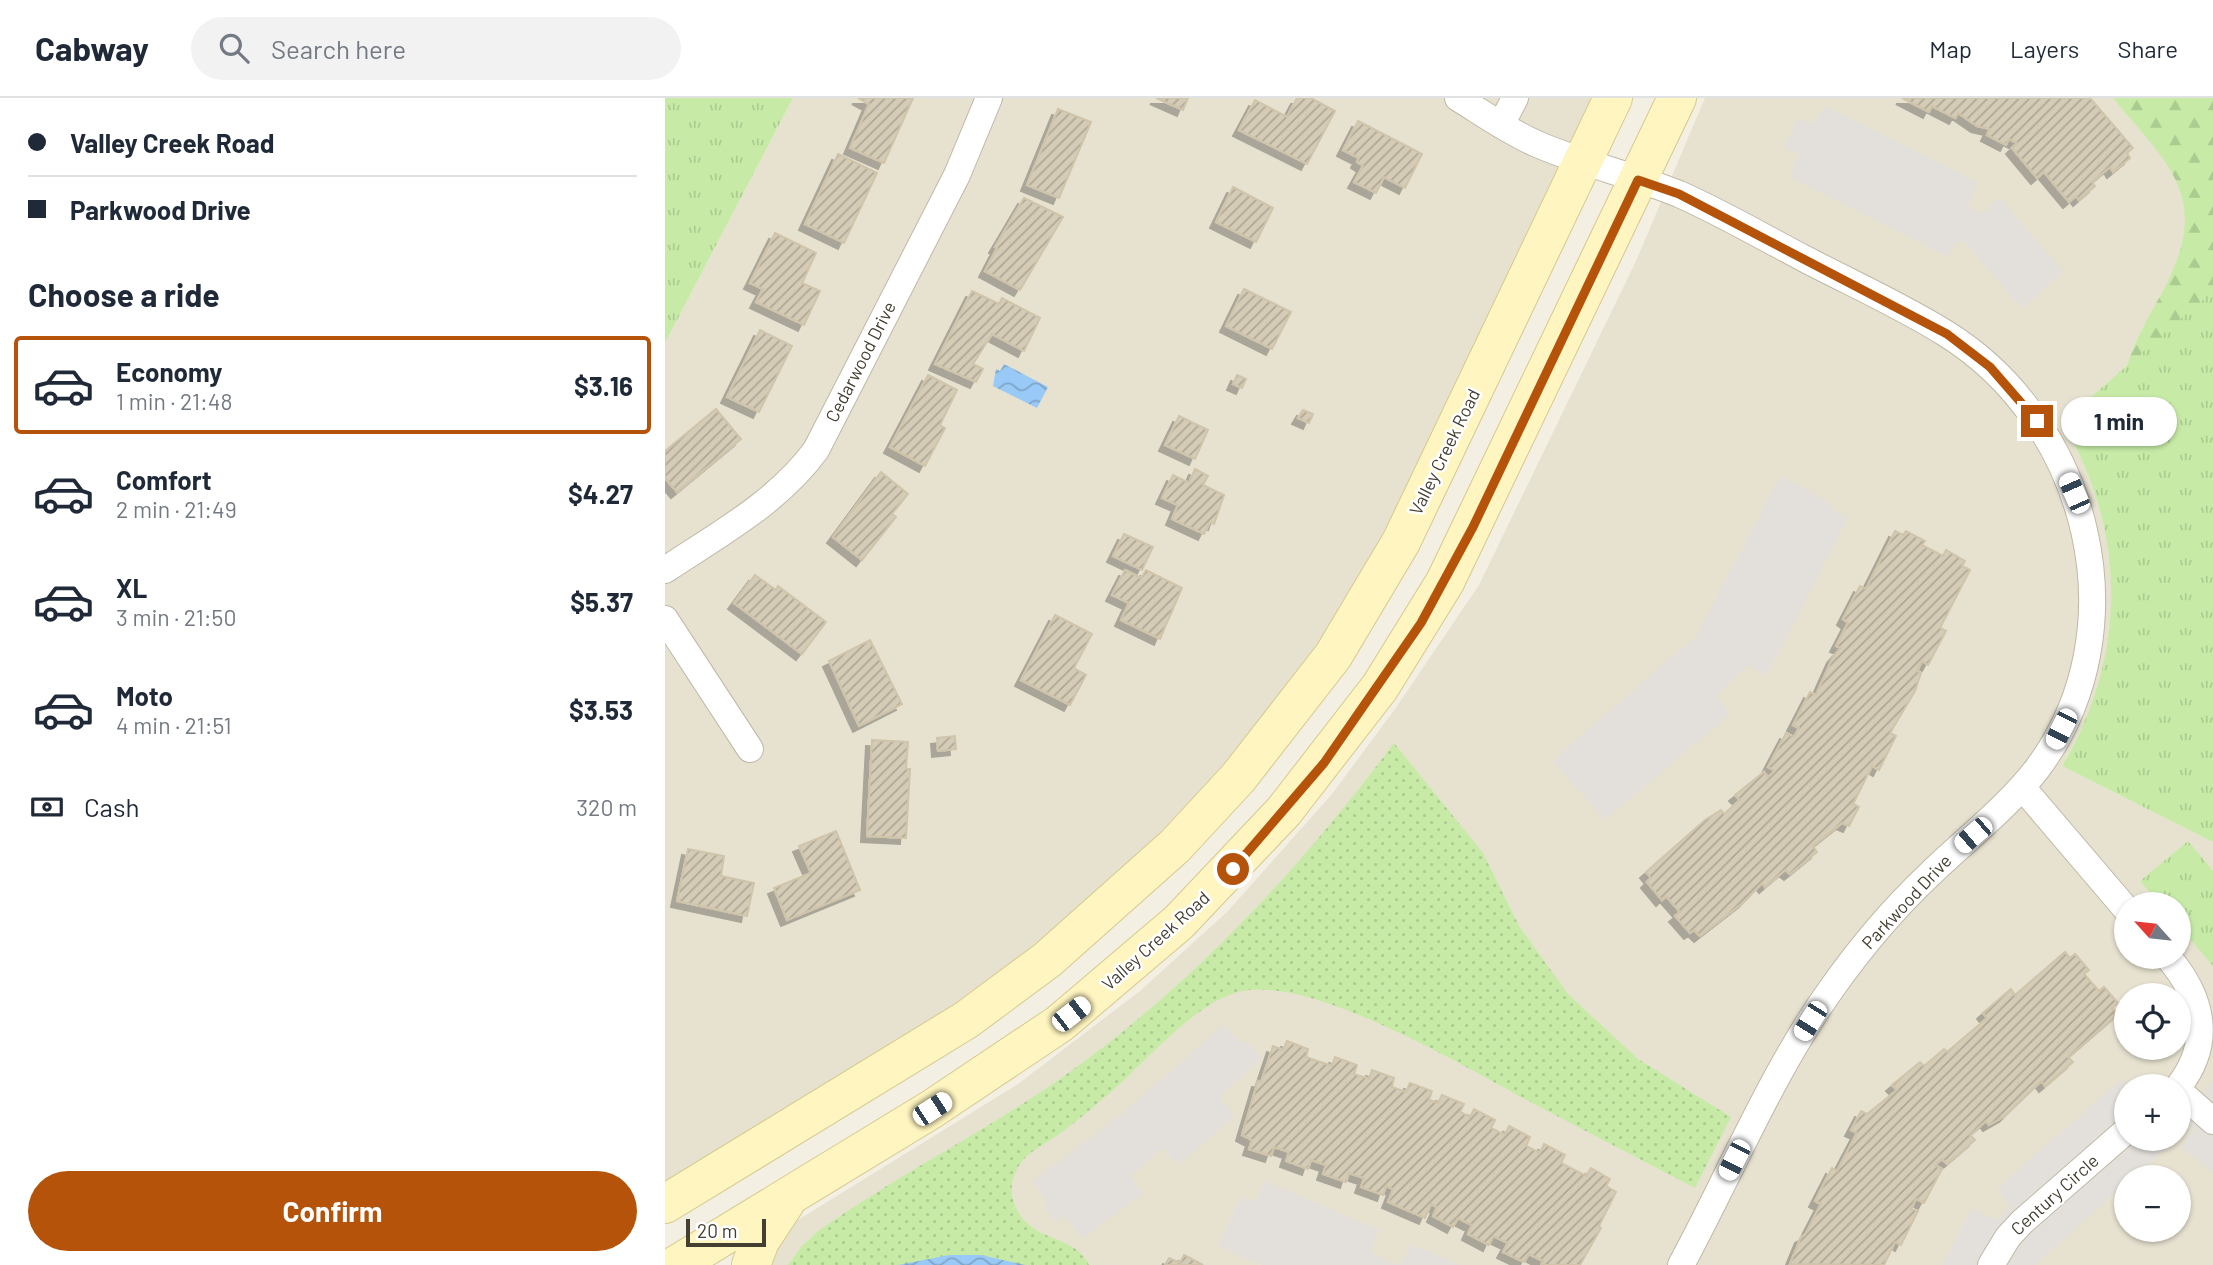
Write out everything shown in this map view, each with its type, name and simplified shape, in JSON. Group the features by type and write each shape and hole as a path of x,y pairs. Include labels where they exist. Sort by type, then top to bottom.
{"main road":[{"name":"Valley Creek Road","path":"665,1204 955,1027 1047,960 1167,854 1238,778 1333,656 1401,542 1613,98"},
{"name":"Valley Creek Road","path":"676,1265 982,1077 1084,1005 1201,902 1305,786 1380,687 1445,582 1677,98"},
{"path":"751,1265 772,1219 794,1193"}],"street":[{"name":"Cedarwood Drive","path":"665,570 764,504 796,477 816,450 957,174 989,98"},
{"name":"Parkwood Drive","path":"1458,98 1543,147 1679,194 1947,334 2005,382 2050,442 2074,493 2085,528 2093,578 2087,651 2073,702 2053,744 2022,787 1908,896 1833,987 1775,1082 1681,1265"},
{"path":"1501,125 1515,98"},
{"path":"665,619 750,749"},
{"path":"2022,787 2114,895"},
{"path":"2178,970 2192,987 2203,1023 2203,1038 2195,1064 2188,1074"},
{"path":"2191,1101 2213,1121"},
{"name":"Century Circle","path":"1991,1265 2007,1237 2114,1142"}],"shaded area":[{"path":"793,98 1613,98 1401,542 1142,878 665,1204 665,343"},
{"path":"1705,98 2124,98 2213,204 2213,291 2062,422 2086,467 2101,509 2109,550 2113,593 2107,653 2099,687 2088,717 2062,766 2213,842 2213,1265 765,1265 798,1220 1018,1084 1140,991 1228,911 1332,794 1395,709 1479,585 1636,261"},
{"path":"1825,106 1977,182 1968,203 1977,213 1984,212 2000,198 2063,272 2022,309 1964,241 1956,242 1948,257 1789,177 1799,154 1784,146 1798,119 1813,124"},
{"path":"1780,476 1829,502 1833,510 1848,517 1766,676 1749,666 1744,668 1716,696 1730,714 1604,820 1553,760 1696,637"},
{"path":"1224,1025 1239,1041 1247,1042 1261,1058 1221,1096 1221,1100 1235,1116 1178,1165 1165,1150 1160,1150 1131,1176 1142,1194 1082,1238 1068,1219 1064,1217 1055,1223 1045,1208 1046,1200 1033,1181 1126,1111"},
{"path":"2213,1082 2213,1173 2186,1151 2191,1151 2191,1134 2194,1130 2191,1126 2191,1109"},
{"path":"2114,1087 2114,1151 2164,1151 2148,1165 2114,1165 2114,1194 2035,1265 1943,1265 1972,1208 1992,1219 2000,1218 2010,1206 1997,1188"},
{"path":"1266,1181 1379,1230 1370,1252 1394,1264 1402,1262 1410,1244 1460,1265 1261,1265 1218,1246 1241,1197 1255,1202"}],"green space":[{"path":"665,98 793,98 665,343"},
{"path":"2113,98 2213,98 2213,820 2127,366 2139,335 2179,256 2184,228 2184,205 2166,163"},
{"path":"2213,291 2213,842 2062,766 2083,725 2099,682 2108,638 2111,594 2108,550 2099,507 2084,464 2062,422"},
{"path":"1394,743 1483,853 1519,926 1568,994 1638,1059 1731,1117 1695,1188 1389,1028 1347,1010 1306,997 1269,990 1239,992 1222,998 1188,1021 1111,1092 1019,1165 1014,1175 1012,1196 1021,1215 1038,1231 1073,1247 1089,1265 788,1265 801,1247 818,1231 1060,1079 1154,1006 1241,924 1281,881"},
{"path":"2188,841 2213,871 2213,966 2191,940 2191,892 2149,892 2140,881"}],"water":[{"path":"1004,364 1048,387 1037,408 993,386 996,369 1000,371"},
{"path":"949,1255 981,1255 1025,1265 898,1265"}],"building":[{"path":"858,98 913,98 884,163 850,148 869,104"},
{"path":"1156,98 1188,98 1183,110"},
{"path":"1297,98 1311,98 1335,111 1307,164 1239,130 1255,100 1287,117"},
{"path":"1902,98 2090,98 2133,148 2127,153 2130,158 2113,172 2110,167 2092,182 2095,186 2079,200 2076,196 2069,202 2044,172 2037,178 2012,148 2017,143 2009,139 2006,145 1987,135 1990,129 1977,126 1958,113 1955,118 1932,106 1929,112"},
{"path":"1058,109 1091,122 1059,198 1027,185"},
{"path":"1358,121 1422,154 1405,188 1384,177 1376,193 1354,182 1363,166 1357,162 1359,158 1343,150"},
{"path":"838,154 877,173 844,243 805,224"},
{"path":"1233,187 1273,208 1256,242 1216,222"},
{"path":"1024,198 1063,217 1020,290 985,271 997,248 995,247"},
{"path":"775,233 816,253 802,283 820,291 804,325 756,302 763,289 750,283"},
{"path":"1244,289 1291,312 1272,349 1226,326"},
{"path":"972,291 999,304 1002,298 1040,318 1024,351 992,334 973,364 983,369 976,382 935,364"},
{"path":"760,330 792,346 759,412 727,397"},
{"path":"928,375 957,390 940,425 945,428 925,466 890,447"},
{"path":"1237,375 1246,379 1242,388 1233,384"},
{"path":"716,409 741,439 677,492 665,478 665,451"},
{"path":"1303,410 1313,414 1309,423 1298,418"},
{"path":"1179,416 1208,430 1195,459 1165,445"},
{"path":"1195,469 1208,476 1203,485 1224,495 1214,524 1210,522 1204,534 1172,519 1178,505 1162,498 1173,475 1189,483"},
{"path":"881,472 908,494 892,514 896,517 862,560 833,537"},
{"path":"1895,531 1903,535 1906,531 1925,541 1922,545 1943,556 1946,550 1965,561 1962,566 1970,570 1940,628 1946,631 1928,665 1922,661 1917,671 1921,673 1915,691 1890,733 1896,736 1879,770 1872,766 1853,804 1859,807 1849,826 1842,823 1813,846 1817,852 1790,874 1785,870 1765,887 1762,883 1745,901 1700,936 1694,930 1690,933 1675,916 1680,912 1666,896 1662,900 1647,882 1651,878 1646,872 1705,820 1721,810 1724,814 1740,800 1735,795 1764,772 1768,777 1775,771 1768,767 1786,733 1794,737 1799,728 1793,725 1810,692 1816,695 1833,657 1841,648 1836,646 1848,623 1843,619 1860,586 1866,589"},
{"path":"1124,534 1153,547 1142,570 1113,556"},
{"path":"1125,570 1141,578 1146,570 1182,588 1160,639 1121,620 1129,603 1112,595"},
{"path":"755,575 776,590 778,586 826,622 802,654 734,603"},
{"path":"1055,615 1092,634 1074,668 1086,675 1070,705 1021,680"},
{"path":"870,640 902,704 859,726 829,661"},
{"path":"955,736 956,749 938,751 937,738"},
{"path":"872,740 908,742 906,769 910,769 906,838 867,836"},
{"path":"836,831 860,890 787,920 774,888 811,873 799,846"},
{"path":"688,849 724,856 721,876 754,883 747,916 677,901"},
{"path":"2065,952 2070,958 2075,954 2089,970 2084,974 2099,991 2104,987 2114,998 2114,1017 2068,1057 2073,1062 2045,1086 2041,1081 2005,1116 1989,1125 1986,1121 1970,1135 1975,1140 1947,1164 1942,1159 1935,1165 1942,1169 1924,1203 1916,1199 1911,1209 1918,1211 1901,1245 1895,1242 1884,1265 1790,1264 1801,1237 1805,1235 1821,1204 1815,1201 1832,1168 1837,1171 1857,1133 1851,1130 1861,1111 1867,1114 1897,1090 1892,1085 1920,1062 1924,1066 1944,1049 1947,1052 1987,1018 1983,1013 2011,989 2015,995"},
{"path":"1287,1041 1308,1049 1306,1057 1332,1066 1335,1057 1357,1065 1354,1074 1369,1079 1372,1070 1394,1078 1392,1087 1406,1092 1410,1083 1432,1091 1429,1100 1438,1103 1442,1095 1464,1104 1460,1112 1470,1117 1474,1109 1495,1120 1491,1128 1505,1135 1509,1126 1530,1137 1526,1146 1540,1153 1544,1144 1565,1155 1561,1163 1586,1176 1591,1168 1610,1179 1606,1186 1616,1192 1599,1226 1601,1228 1580,1265 1541,1265 1543,1261 1529,1254 1524,1262 1503,1252 1508,1243 1493,1236 1489,1245 1468,1234 1472,1225 1458,1218 1453,1227 1433,1216 1437,1207 1431,1204 1425,1218 1388,1202 1393,1189 1386,1186 1383,1195 1361,1187 1364,1178 1349,1173 1346,1182 1323,1174 1326,1165 1311,1160 1308,1169 1286,1161 1289,1152 1274,1147 1271,1156 1249,1149 1252,1140 1242,1135 1258,1081 1261,1082 1273,1046 1283,1050"},
{"path":"1184,1255 1203,1265 1165,1265 1169,1258 1180,1263"}],"route":[{"path":"1233,869 1324,763 1380,687 1421,623 1473,527 1638,180 1679,194 1947,334 1990,367 2021,399 2037,421"}]}
